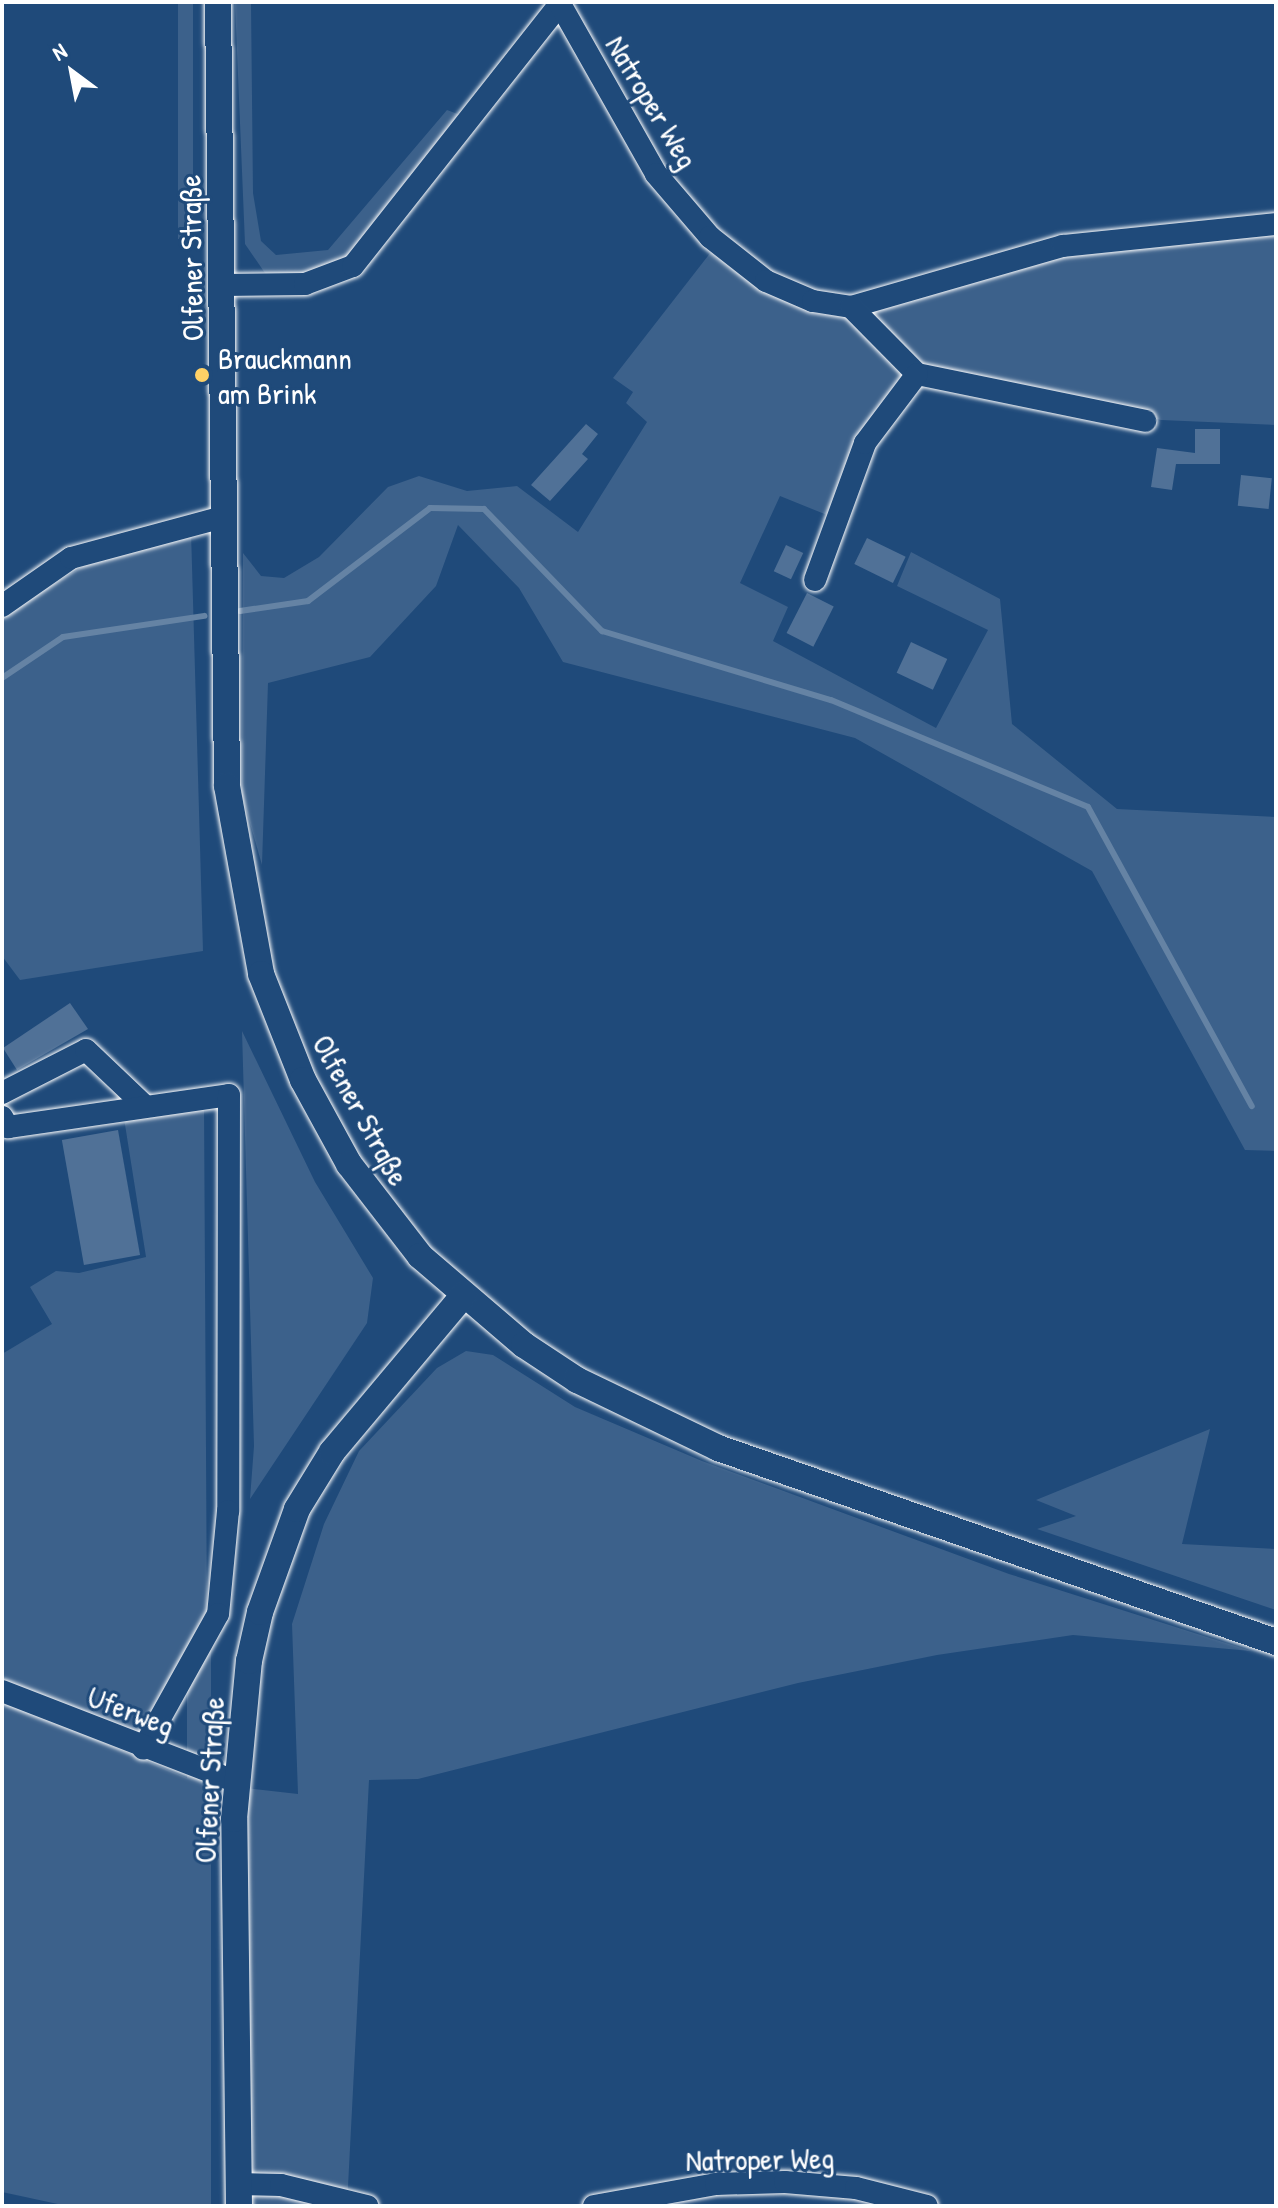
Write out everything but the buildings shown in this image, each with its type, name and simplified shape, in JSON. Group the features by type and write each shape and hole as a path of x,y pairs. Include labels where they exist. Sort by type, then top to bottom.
{"main road":[{"name":"Olfener Straße","path":"218,2 224,285 227,786 261,974 303,1080 349,1164 379,1210 463,1296 332,1452 297,1509 275,1562 249,1661 239,1783 239,2195"},
{"path":"463,1296 577,1380 718,1448 1276,1642"}],"street":[{"name":"Natroper Weg","path":"224,285 305,284 353,266 560,3 656,174 710,237 766,281 813,301 851,307 1063,246 1276,224"},
{"path":"851,307 917,374 1145,421"},
{"path":"815,580 865,443 917,374"},
{"path":"2,606 71,558 223,517"},
{"path":"2,1093 86,1050 143,1104"},
{"path":"2,1117 8,1127 143,1104 229,1095 228,1511 218,1614 143,1749"},
{"name":"Uferweg","path":"2,1691 143,1749 239,1783"},
{"name":"Natroper Weg","path":"594,2206 716,2184 785,2182 856,2188 927,2206"},
{"path":"239,2195 281,2185 367,2206"}],"shaded area":[{"path":"178,2 193,2 193,239 178,239"},
{"path":"235,2 251,2 253,193 261,241 276,255 328,250 447,110 463,116 351,258 308,274 267,276 245,244"},
{"path":"1276,234 1276,425 1161,420 1033,386 923,368 869,311 1067,255"},
{"path":"711,252 764,291 814,313 852,318 908,375 858,443 827,515 780,496 740,583 788,607 773,641 936,728 988,630 897,586 911,552 1000,599 1012,724 1117,809 1276,817 1276,1151 1245,1150 1092,871 855,738 563,662 519,588 458,525 436,586 370,657 268,683 262,865 242,795 243,553 261,576 284,578 319,557 388,487 419,476 467,491 517,486 578,532 647,422 626,403 633,392 613,378"},
{"path":"191,531 203,951 20,980 2,956 2,615 89,563"},
{"path":"242,1031 315,1182 373,1278 367,1323 250,1499 254,1446"},
{"path":"204,1103 207,1625 139,1739 2,1681 2,1354 52,1324 30,1287 56,1271 79,1273 146,1257 123,1112"},
{"path":"466,1351 493,1355 575,1407 702,1461 1009,1574 1251,1651 1073,1635 937,1655 798,1683 418,1779 369,1780 347,2206 252,2206 246,1788 298,1794 292,1624 324,1524 359,1451 437,1368"},
{"path":"1210,1429 1182,1544 1276,1549 1276,1610 1037,1529 1076,1516 1036,1500"},
{"path":"211,1646 211,2206 67,2206 2,2192 2,1700 187,1778 187,1682"}],"waterway":[{"path":"240,611 308,601 430,508 484,509 602,631 831,700 1088,807 1252,1106"},
{"path":"2,678 63,637 204,616"}],"place":[{"name":"Brauckmann am Brink","path":"202,375"}]}
